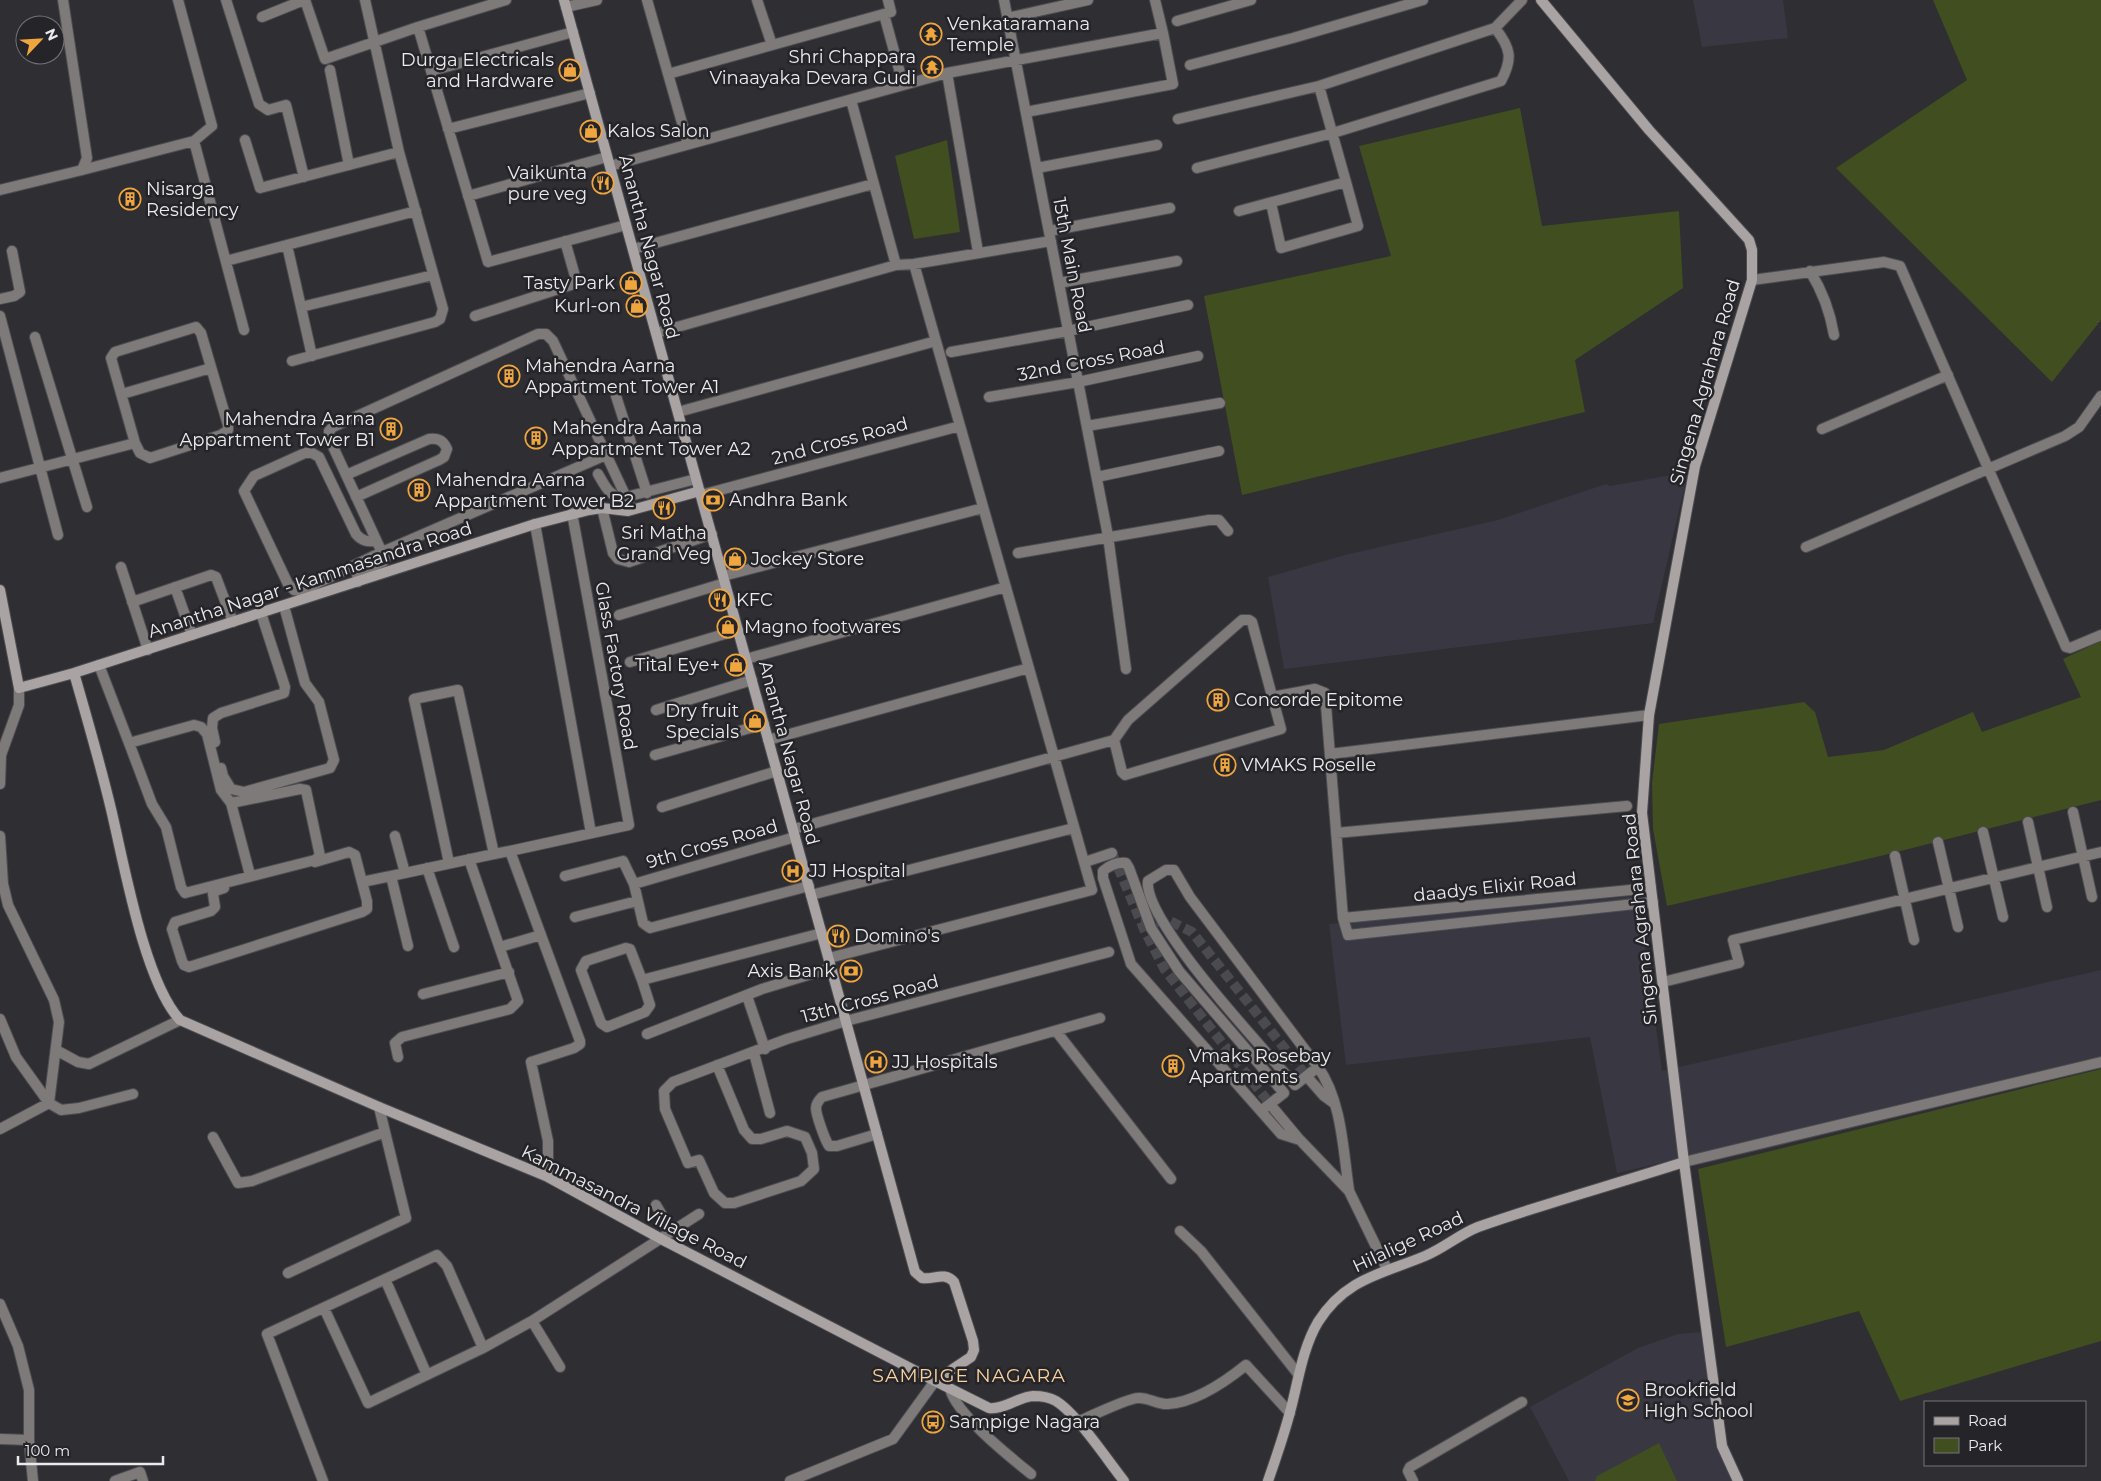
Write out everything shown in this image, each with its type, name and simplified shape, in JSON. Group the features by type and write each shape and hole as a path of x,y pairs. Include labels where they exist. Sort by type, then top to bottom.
{"street":[{"path":"63,0 87,158 82,170"},
{"path":"0,190 194,141 212,126 178,0"},
{"path":"226,0 259,104 268,110 286,106 304,177"},
{"path":"262,17 304,0 325,59 418,27 506,0"},
{"path":"292,361 440,319 442,309 399,152 365,0"},
{"path":"565,4 596,0"},
{"path":"647,0 688,144"},
{"path":"757,0 772,45"},
{"path":"668,74 891,12 888,0"},
{"name":"15th Main Road","path":"1004,0 1108,536 1126,669"},
{"path":"1007,18 1088,0"},
{"path":"1026,112 1172,84 1155,0"},
{"path":"1177,21 1251,0"},
{"path":"1190,64 1293,38 1423,0"},
{"path":"1178,119 1319,86 1495,28 1522,0"},
{"name":"Singena Agrahara Road","path":"1541,0 1649,130 1749,240 1752,250 1752,280 1695,466 1649,715 1642,813 1684,1162 1722,1446 1738,1481"},
{"name":"Anantha Nagar Road","path":"565,4 915,1272 922,1278 943,1276 948,1277 954,1282 972,1341 974,1350 971,1357 935,1381"},
{"path":"885,18 904,84"},
{"path":"418,27 488,262 626,224"},
{"path":"1197,168 1333,134 1501,81 1509,67 1509,54 1503,37 1495,28"},
{"path":"431,71 573,32"},
{"path":"468,196 608,161 688,144 947,73 1163,33"},
{"path":"330,70 348,165"},
{"path":"947,73 978,252"},
{"path":"1270,203 1281,248 1358,226 1319,86"},
{"path":"448,129 590,92"},
{"path":"851,100 896,265"},
{"path":"245,140 260,188 399,152"},
{"path":"194,141 244,330"},
{"path":"1037,168 1157,145"},
{"path":"1239,210 1346,182"},
{"path":"633,249 873,184"},
{"path":"656,333 896,265 914,264 978,252 1170,208"},
{"path":"226,261 416,211"},
{"path":"475,316 577,283 565,241"},
{"path":"287,245 312,356"},
{"path":"0,299 14,296 20,292 12,252"},
{"path":"1059,283 1177,261"},
{"path":"1752,280 1884,262 1900,266 2066,647 2070,648 2101,634"},
{"path":"647,1034 830,963 1092,890 914,264"},
{"path":"1810,272 1822,291 1829,309 1834,335"},
{"path":"301,308 433,275"},
{"path":"951,352 1068,331 1188,305"},
{"path":"0,316 38,467 58,535"},
{"path":"196,327 201,333 228,430 221,435 150,458 140,453 135,443 122,394 112,368 111,358 115,352 196,327"},
{"path":"358,582 357,573 383,562 385,559 328,438 329,431 333,427 538,334 546,334 553,341 632,510"},
{"path":"35,337 87,508"},
{"path":"678,412 936,341"},
{"name":"32nd Cross Road","path":"989,398 1078,382 1198,356"},
{"path":"122,394 211,368"},
{"path":"1822,428 1948,375"},
{"path":"616,396 647,493"},
{"path":"1806,547 2065,436 2079,427 2101,398"},
{"path":"1087,426 1220,403"},
{"name":"2nd Cross Road","path":"700,493 960,426"},
{"path":"346,475 429,439 437,438 444,443 447,449 444,457 439,460 356,497"},
{"path":"0,478 135,443"},
{"path":"1097,477 1219,451"},
{"path":"376,541 361,540 356,534 318,458 312,453 305,452 254,476 244,491 288,584 294,590 301,591 382,552 606,455"},
{"path":"598,474 612,496 620,498 647,493 696,479"},
{"name":"Anantha Nagar - Kammasandra Road","path":"19,688 148,650 572,513 602,508 616,511 632,510 700,493"},
{"path":"602,508 613,553 618,559 629,562 712,534"},
{"path":"619,615 724,579 983,508"},
{"name":"Glass Factory Road","path":"572,513 628,825 591,833"},
{"path":"1018,552 1209,520 1219,520 1228,531"},
{"path":"362,882 591,833 535,524"},
{"path":"121,567 148,650"},
{"path":"132,602 211,575 216,577 233,622"},
{"path":"175,587 192,635"},
{"path":"746,659 1006,587"},
{"path":"0,590 19,688 19,705 1,755 0,784"},
{"path":"261,613 285,687 284,694 221,713 213,718 212,728 223,776 231,789 244,792 330,768 334,760 319,702 304,683 284,606"},
{"path":"1246,619 1252,622 1272,697 1281,729 1125,775 1122,772 1114,740 1128,720 1242,620 1246,619"},
{"path":"630,662 738,630"},
{"path":"99,665 152,804 166,827 181,887 185,893 315,860 320,856 306,790 300,789 231,803"},
{"path":"768,740 1029,668"},
{"path":"56,1050 78,1062 89,1064 180,1020 165,997 148,954 102,772 74,673"},
{"path":"656,710 752,680"},
{"path":"1272,697 1316,689 1326,693 1343,918"},
{"path":"449,863 414,699 458,690 494,854"},
{"path":"1330,754 1649,715"},
{"path":"654,755 764,724"},
{"path":"129,743 194,725 201,727 207,734 221,790 231,803 250,875"},
{"name":"9th Cross Road","path":"565,876 622,861 634,884 794,833 1114,740"},
{"path":"662,807 777,770"},
{"path":"1336,832 1627,806"},
{"path":"2073,812 2092,897"},
{"path":"2028,822 2047,907"},
{"path":"634,884 643,923 650,928 1074,828"},
{"path":"1983,832 2003,917"},
{"path":"0,836 2,884 8,905 54,1000 59,1022 49,1103"},
{"path":"395,836 405,873"},
{"path":"1938,842 1958,927"},
{"path":"510,851 580,1041 580,1044 574,1048 531,1062 548,1141 548,1177"},
{"path":"349,852 355,855 362,882 368,900 367,909 362,912 189,967 184,965 182,961 172,930 174,922 214,910 212,897 215,891 349,852"},
{"path":"1662,982 1739,963 1733,940 2101,852"},
{"path":"1085,862 1112,853"},
{"path":"1895,856 1914,940"},
{"path":"398,1057 395,1043 402,1037 510,1009 518,1001 518,994 469,859"},
{"path":"1300,1140 1281,1134 1262,1110 1131,964 1103,872 1108,867 1120,862 1126,863 1150,907 1193,967 1295,1085 1318,1067"},
{"path":"427,868 454,947"},
{"path":"1262,1110 1284,1093 1179,972 1151,928 1148,881 1166,870 1174,870 1190,897 1326,1077 1335,1104 1349,1191 1387,1269"},
{"path":"391,876 408,946"},
{"name":"daadys Elixir Road","path":"1651,888 1343,918 1348,935 1653,902"},
{"path":"575,918 638,901"},
{"path":"642,980 822,933"},
{"path":"500,947 541,935"},
{"path":"626,948 630,949 642,980 650,1005 649,1009 604,1026 581,970 586,961 626,948"},
{"name":"13th Cross Road","path":"718,1065 744,1130 752,1139 761,1139 787,1131 805,1137 812,1153 814,1169 801,1180 734,1203 724,1203 714,1193 699,1160 688,1163 665,1108 664,1092 673,1082 718,1065 754,1053 787,1040 846,1021 1109,952"},
{"path":"424,994 509,972"},
{"path":"747,996 765,1048"},
{"path":"877,1134 837,1146 830,1146 826,1142 816,1108 818,1101 822,1098 1100,1018"},
{"path":"0,1019 16,1057 49,1103 61,1110 79,1108 133,1094"},
{"name":"Kammasandra Village Road","path":"180,1020 379,1107 548,1177 661,1239 935,1381"},
{"path":"1056,1031 1171,1179"},
{"path":"754,1053 770,1113"},
{"path":"1684,1162 2101,1062"},
{"path":"1309,1079 1324,1096 1335,1104"},
{"path":"0,1129 49,1103"},
{"path":"288,1273 406,1218 379,1107"},
{"path":"1274,1109 1300,1140 1349,1191"},
{"path":"213,1137 238,1183 252,1181 385,1132"},
{"name":"Hilalige Road","path":"1268,1481 1290,1413 1298,1374 1318,1322 1335,1302 1353,1286 1367,1277 1426,1256 1476,1228 1684,1162"},
{"path":"656,1205 672,1232"},
{"path":"324,1308 368,1403 483,1348 532,1321 699,1214"},
{"path":"1180,1231 1200,1251 1298,1374"},
{"path":"323,1481 267,1334 437,1255 447,1266 483,1348"},
{"path":"385,1279 427,1375"},
{"path":"0,1304 18,1346 29,1390 29,1440 33,1481"},
{"path":"532,1321 560,1367"},
{"path":"1077,1422 1137,1398 1152,1400 1165,1405 1182,1402 1220,1383 1246,1365 1290,1413"},
{"path":"790,1481 893,1439 935,1381 993,1408 1025,1397 1050,1398 1062,1406 1077,1422 1124,1481"},
{"path":"950,1389 953,1400 993,1443 1030,1474"},
{"path":"1413,1481 1408,1471 1410,1467 1522,1402"},
{"path":"0,1439 29,1440"},
{"path":"115,1481 140,1472 143,1481"}],"shaded area":[{"path":"1693,0 1783,0 1788,38 1702,47"},
{"path":"1680,464 1689,467 1653,623 1284,669 1268,577 1345,555 1498,520 1606,484 1610,486 1677,474"},
{"path":"1638,896 1662,1071 2101,970 2101,1062 1617,1173 1590,1037 1346,1065 1329,924"},
{"name":"Brookfield High School","path":"1701,1332 1718,1443 1734,1481 1569,1481 1530,1407 1638,1348 1678,1334"}],"green space":[{"path":"1933,0 2101,0 2101,320 2052,382 1836,168 1967,80"},
{"path":"1520,108 1542,226 1679,211 1683,288 1575,360 1585,412 1242,495 1204,296 1391,256 1359,146"},
{"path":"947,140 960,232 914,239 895,156"},
{"path":"2101,641 2101,800 1893,853 1667,906 1653,829 1652,783 1659,724 1804,702 1815,712 1828,757 1884,750 1973,712 1982,732 2081,697 2063,659"},
{"path":"2101,1069 2101,1341 1900,1401 1859,1311 1726,1347 1698,1169"},
{"path":"1659,1443 1677,1481 1595,1481 1597,1476"}],"tunnel":[{"path":"1112,853 1144,929 1165,970 1274,1109"},
{"path":"1141,923 1170,921 1192,932 1309,1079"}],"place":[{"name":"Venkataramana Temple","path":"931,34"},
{"name":"Shri Chappara Vinaayaka Devara Gudi","path":"932,67"},
{"name":"Durga Electricals and Hardware","path":"570,70"},
{"name":"Kalos Salon","path":"591,131"},
{"name":"Vaikunta pure veg","path":"603,183"},
{"name":"Nisarga Residency","path":"130,199"},
{"name":"Tasty Park","path":"631,283"},
{"name":"Kurl-on","path":"637,306"},
{"name":"Mahendra Aarna Appartment Tower A1","path":"509,376"},
{"name":"Mahendra Aarna Appartment Tower B1","path":"391,429"},
{"name":"Mahendra Aarna Appartment Tower A2","path":"536,438"},
{"name":"Mahendra Aarna Appartment Tower B2","path":"419,490"},
{"name":"Andhra Bank","path":"713,500"},
{"name":"Sri Matha Grand Veg","path":"664,508"},
{"name":"Jockey Store","path":"735,559"},
{"name":"KFC","path":"720,600"},
{"name":"Magno footwares","path":"728,627"},
{"name":"Tital Eye+","path":"736,665"},
{"name":"Concorde Epitome","path":"1218,700"},
{"name":"Dry fruit Specials","path":"755,721"},
{"name":"VMAKS Roselle","path":"1225,765"},
{"name":"JJ Hospital","path":"793,871"},
{"name":"Domino's","path":"838,936"},
{"name":"Axis Bank","path":"851,971"},
{"name":"JJ Hospitals","path":"876,1062"},
{"name":"Vmaks Rosebay Apartments","path":"1173,1066"},
{"name":"Brookfield High School","path":"1628,1400"},
{"name":"Sampige Nagara","path":"933,1422"}],"district":[{"name":"SAMPIGE NAGARA","path":"969,1375"}]}
